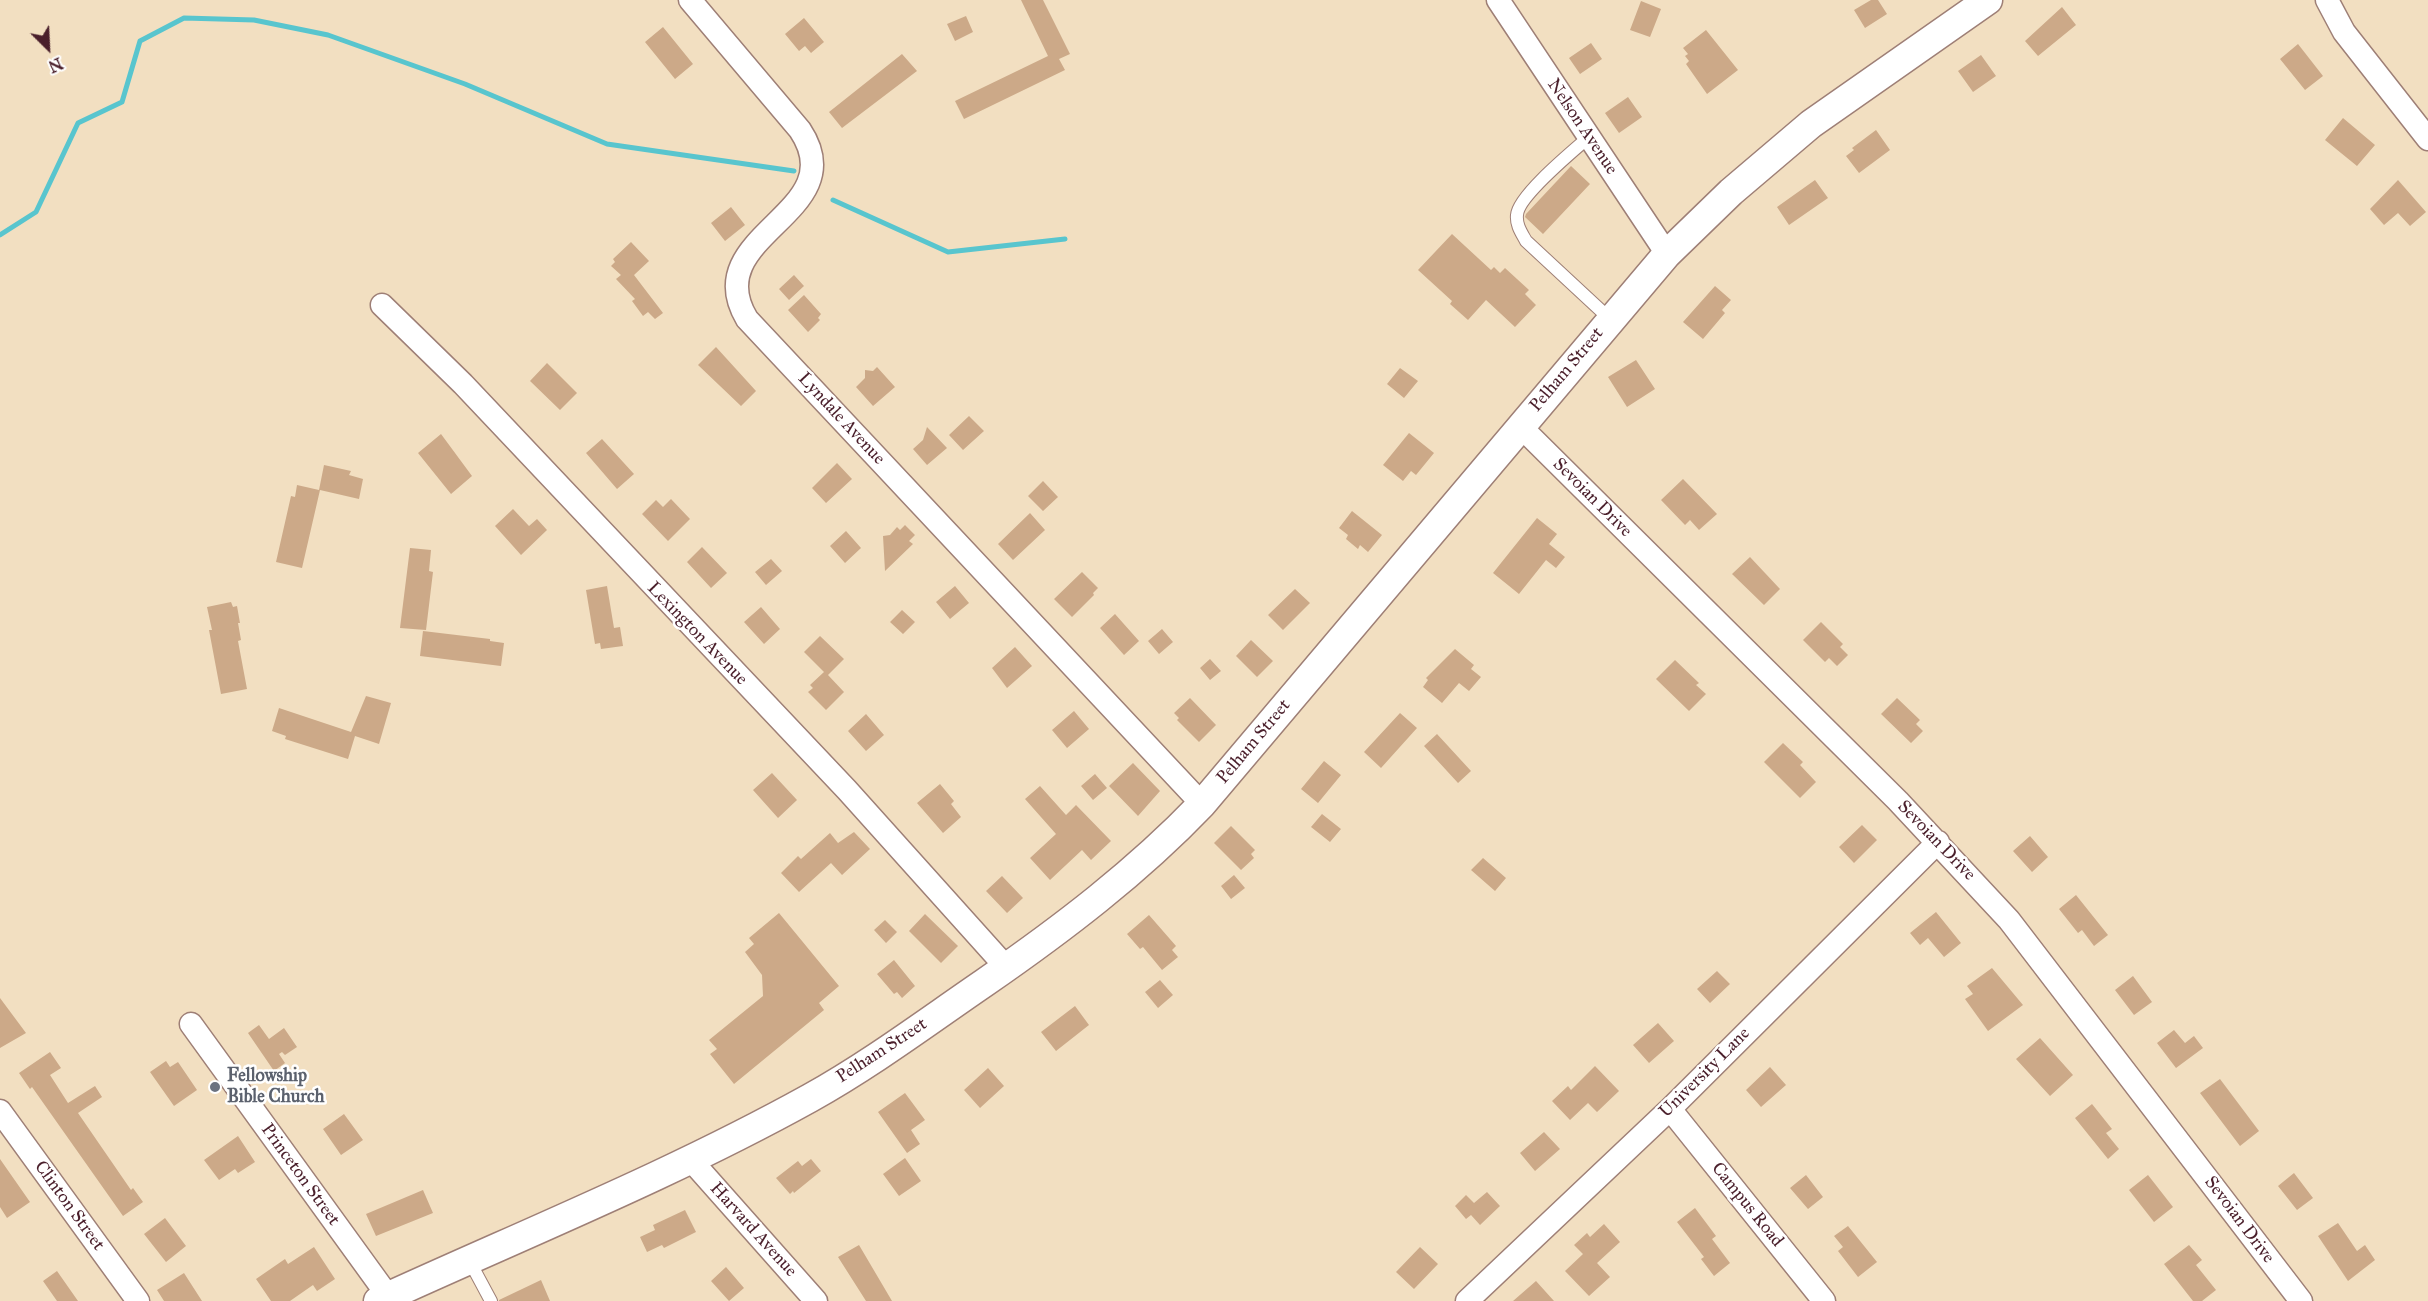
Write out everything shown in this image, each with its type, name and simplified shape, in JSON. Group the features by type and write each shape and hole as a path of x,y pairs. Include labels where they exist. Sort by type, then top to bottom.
{"street":[{"name":"Lyndale Avenue","path":"690,0 800,129 811,152 810,178 803,195 742,260 737,286 739,303 747,319 1202,804"},
{"name":"Nelson Avenue","path":"1498,0 1667,254"},
{"name":"Pelham Street","path":"394,1297 469,1260 690,1159 813,1096 893,1046 1006,968 1131,873 1202,804 1667,254 1731,192 1811,124 1988,0"},
{"path":"2327,0 2344,32 2428,139"},
{"name":"Lexington Avenue","path":"382,305 463,384 847,790 1006,968"},
{"name":"Sevoian Drive","path":"1520,426 1938,842 2009,920 2301,1301"},
{"name":"University Lane","path":"1467,1301 1670,1109 1938,842"},
{"name":"Princeton Street","path":"191,1024 394,1297"},
{"name":"Campus Road","path":"1670,1109 1824,1301"},
{"name":"Clinton Street","path":"0,1111 138,1301"},
{"name":"Harvard Avenue","path":"690,1159 816,1301"}],"lane":[{"path":"1589,137 1540,181 1516,212 1517,224 1526,241 1610,319"},
{"path":"469,1260 491,1301"}],"building":[{"path":"1021,0 1043,0 1070,54 1059,59 1065,70 964,119 955,101 1048,56"},
{"path":"1871,0 1878,0 1887,14 1865,28 1854,10"},
{"path":"1641,1 1661,9 1650,37 1630,30"},
{"path":"2062,7 2076,25 2038,56 2025,41"},
{"path":"966,16 973,32 955,41 947,24"},
{"path":"804,18 824,42 811,53 805,46 799,51 785,34"},
{"path":"663,27 693,64 675,79 645,42"},
{"path":"1706,30 1738,70 1707,94 1686,64 1689,61 1685,56 1688,54 1683,48"},
{"path":"1591,43 1602,59 1580,74 1569,58"},
{"path":"2298,44 2323,76 2305,90 2280,59"},
{"path":"902,54 917,71 842,128 829,112"},
{"path":"1981,55 1996,76 1973,92 1958,71"},
{"path":"1628,97 1642,117 1619,133 1605,113"},
{"path":"2343,118 2375,145 2357,166 2325,140"},
{"path":"1876,130 1890,150 1859,173 1846,156 1854,150 1852,148"},
{"path":"1571,166 1590,184 1543,234 1525,217 1526,214"},
{"path":"1815,180 1828,198 1789,225 1777,207"},
{"path":"2398,180 2426,212 2410,226 2398,213 2384,225 2370,209"},
{"path":"731,207 745,225 725,241 711,223"},
{"path":"1452,234 1491,270 1494,267 1500,273 1505,268 1529,290 1525,294 1536,305 1515,327 1486,300 1468,320 1450,304 1452,301 1418,270"},
{"path":"631,242 649,261 634,275 663,313 655,319 648,312 643,316 632,301 635,299 616,279 621,275 611,266 615,262 613,259"},
{"path":"794,275 804,286 789,300 779,289"},
{"path":"1715,286 1731,300 1722,310 1725,313 1703,339 1683,322"},
{"path":"804,295 821,314 818,318 820,320 808,332 788,310"},
{"path":"716,347 756,391 741,406 698,365"},
{"path":"1636,360 1655,389 1627,407 1608,377"},
{"path":"547,363 577,393 560,410 530,381"},
{"path":"877,367 895,387 873,406 856,387 865,378 865,370 873,371"},
{"path":"1400,368 1418,381 1404,398 1387,384"},
{"path":"969,416 984,431 963,450 949,435"},
{"path":"927,427 947,448 927,465 913,449 923,440"},
{"path":"1409,433 1434,453 1416,475 1411,471 1403,481 1383,465"},
{"path":"441,434 472,476 451,494 418,453"},
{"path":"602,439 634,474 617,489 586,453"},
{"path":"837,463 852,479 826,503 812,488"},
{"path":"324,465 351,471 349,475 363,479 359,499 320,490 302,568 276,562 291,496 295,497 297,485 319,490"},
{"path":"1683,479 1717,514 1699,530 1690,520 1685,525 1661,500"},
{"path":"1043,481 1058,497 1043,511 1028,496"},
{"path":"671,499 690,519 668,541 642,514 656,500 663,507"},
{"path":"513,509 529,526 537,519 547,530 521,555 495,526"},
{"path":"1352,511 1382,535 1368,552 1360,545 1358,549 1346,539 1348,535 1339,528"},
{"path":"1030,513 1045,530 1013,560 998,544"},
{"path":"1537,518 1557,534 1549,544 1565,557 1556,568 1546,560 1519,594 1493,573"},
{"path":"905,525 915,535 909,541 913,544 885,571 883,536 890,535 897,527 900,530"},
{"path":"846,531 861,548 845,563 830,546"},
{"path":"702,547 727,573 711,588 687,562"},
{"path":"410,548 431,550 429,571 433,572 426,630 400,628"},
{"path":"1750,557 1780,589 1764,605 1732,574"},
{"path":"771,559 782,571 766,585 755,572"},
{"path":"1082,572 1098,588 1072,617 1054,599"},
{"path":"607,586 614,628 620,627 623,646 601,649 600,643 595,644 586,590"},
{"path":"955,586 969,603 950,619 936,602"},
{"path":"1295,589 1310,603 1283,630 1268,615"},
{"path":"231,602 233,607 237,606 241,640 238,641 247,689 221,694 207,607"},
{"path":"761,607 780,629 764,644 744,622"},
{"path":"902,610 915,622 903,634 890,622"},
{"path":"1115,614 1139,641 1124,655 1100,628"},
{"path":"1821,622 1843,644 1840,647 1848,655 1837,666 1829,658 1825,662 1803,640"},
{"path":"1162,629 1173,642 1159,654 1148,641"},
{"path":"423,631 490,639 490,641 504,643 501,666 420,656"},
{"path":"820,636 844,659 828,675 844,692 826,710 808,692 813,688 810,685 824,672 804,652"},
{"path":"1251,640 1273,661 1257,677 1236,656"},
{"path":"1015,647 1032,666 1007,688 992,668"},
{"path":"1455,649 1474,665 1471,669 1481,677 1469,691 1459,683 1442,703 1423,687 1428,680 1426,678"},
{"path":"1210,659 1221,671 1210,680 1200,668"},
{"path":"1675,660 1699,683 1696,685 1706,694 1689,711 1656,679"},
{"path":"366,696 391,703 379,744 355,736 348,759 285,739 286,736 272,731 279,708 351,732"},
{"path":"1190,698 1216,725 1199,742 1177,720 1179,718 1174,713"},
{"path":"1897,698 1920,720 1916,724 1923,731 1911,743 1881,714"},
{"path":"1074,711 1089,729 1067,748 1052,730"},
{"path":"1400,713 1417,728 1381,768 1364,752"},
{"path":"866,714 884,735 866,751 848,731"},
{"path":"1437,734 1471,771 1458,783 1424,746"},
{"path":"1783,743 1803,762 1800,765 1816,782 1800,798 1764,762"},
{"path":"1324,761 1341,775 1318,803 1301,789"},
{"path":"1133,763 1160,791 1138,816 1109,786"},
{"path":"772,773 797,800 778,818 753,790"},
{"path":"1095,774 1107,788 1093,800 1081,786"},
{"path":"940,784 954,801 951,804 961,817 943,833 917,803"},
{"path":"1040,786 1066,815 1076,805 1111,841 1091,860 1082,850 1050,880 1030,858 1056,834 1025,799"},
{"path":"1322,814 1341,829 1330,842 1311,827"},
{"path":"1862,825 1877,840 1854,863 1839,847"},
{"path":"1231,826 1255,850 1251,854 1254,858 1241,870 1214,843"},
{"path":"854,832 870,849 842,875 831,863 799,892 781,873 798,856 801,859 830,833 838,843"},
{"path":"2030,836 2048,857 2032,872 2013,851"},
{"path":"1483,858 1506,878 1495,891 1471,870"},
{"path":"1234,875 1245,888 1231,899 1221,886"},
{"path":"1002,876 1023,898 1007,913 986,891"},
{"path":"2076,895 2108,935 2094,946 2082,930 2078,933 2059,909"},
{"path":"1936,912 1961,943 1944,957 1928,938 1920,945 1910,933"},
{"path":"779,913 839,986 819,1003 824,1010 734,1084 710,1054 717,1049 709,1040 763,996 762,975 745,952 754,944 749,938"},
{"path":"925,914 958,946 941,963 909,931"},
{"path":"1149,915 1176,946 1172,950 1178,957 1162,970 1143,947 1140,949 1127,934"},
{"path":"885,920 897,932 886,943 874,930"},
{"path":"894,960 915,986 902,998 897,992 894,994 877,974"},
{"path":"1992,968 2023,1005 1988,1031 1965,999 1973,994 1967,986"},
{"path":"1717,971 1730,984 1710,1003 1697,989"},
{"path":"2133,976 2152,1002 2134,1015 2115,990"},
{"path":"1160,980 1173,995 1158,1008 1145,992"},
{"path":"0,998 26,1033 0,1048"},
{"path":"1075,1006 1089,1025 1056,1051 1041,1032"},
{"path":"1658,1023 1674,1041 1649,1063 1633,1045"},
{"path":"259,1025 269,1039 284,1028 297,1047 285,1055 282,1052 279,1054 285,1063 274,1071 248,1033"},
{"path":"2174,1030 2185,1043 2194,1036 2203,1048 2176,1068 2157,1043"},
{"path":"2040,1038 2073,1075 2050,1096 2016,1059"},
{"path":"50,1052 61,1068 50,1075 68,1103 95,1086 102,1097 78,1113 131,1190 133,1188 143,1202 123,1216 32,1087 30,1089 19,1073"},
{"path":"166,1061 170,1067 178,1062 197,1090 174,1106 150,1072"},
{"path":"1595,1066 1619,1091 1597,1112 1588,1103 1570,1120 1552,1101 1568,1086 1571,1090"},
{"path":"1770,1067 1786,1085 1761,1107 1746,1090"},
{"path":"988,1068 1004,1086 980,1108 964,1090"},
{"path":"2220,1079 2259,1131 2240,1146 2200,1093"},
{"path":"905,1093 925,1120 911,1130 920,1144 907,1153 878,1112"},
{"path":"2092,1104 2112,1129 2106,1133 2119,1149 2108,1159 2075,1118"},
{"path":"344,1114 363,1140 341,1155 323,1129"},
{"path":"1544,1132 1560,1149 1535,1171 1520,1153"},
{"path":"238,1136 255,1162 238,1173 235,1169 219,1180 204,1160"},
{"path":"905,1158 921,1181 899,1196 883,1174"},
{"path":"0,1159 30,1202 7,1218 0,1207"},
{"path":"811,1159 821,1171 790,1194 776,1178 798,1161 802,1166"},
{"path":"2294,1173 2313,1198 2297,1210 2278,1186"},
{"path":"1806,1175 1823,1197 1808,1209 1790,1188"},
{"path":"2148,1175 2173,1207 2154,1222 2129,1190"},
{"path":"423,1190 433,1213 376,1236 366,1214"},
{"path":"1487,1192 1500,1206 1480,1225 1471,1215 1466,1219 1455,1206 1466,1195 1474,1203"},
{"path":"1695,1208 1716,1236 1712,1239 1730,1263 1714,1276 1701,1259 1704,1257 1677,1222"},
{"path":"685,1210 696,1232 664,1248 662,1245 647,1252 640,1237 655,1230 653,1225"},
{"path":"165,1218 186,1246 166,1262 144,1234"},
{"path":"2338,1223 2357,1251 2365,1245 2375,1260 2348,1281 2318,1236"},
{"path":"1604,1224 1620,1242 1597,1263 1610,1277 1589,1296 1565,1271 1583,1254 1574,1245 1587,1233 1590,1237"},
{"path":"1848,1226 1877,1262 1858,1277 1838,1251 1843,1247 1834,1236"},
{"path":"859,1245 892,1301 866,1301 838,1257"},
{"path":"2189,1245 2202,1260 2196,1265 2216,1290 2202,1301 2193,1301 2164,1264"},
{"path":"314,1247 335,1279 317,1291 313,1285 290,1301 271,1301 256,1279 285,1259 288,1264"},
{"path":"1420,1247 1438,1264 1414,1289 1396,1272"},
{"path":"726,1267 744,1288 729,1301 711,1281"},
{"path":"57,1271 78,1301 57,1301 43,1281"},
{"path":"184,1273 202,1301 164,1301 157,1290"},
{"path":"541,1280 550,1301 499,1301 499,1300"},
{"path":"1536,1281 1554,1301 1513,1301"}],"waterway":[{"path":"0,235 36,212 78,123 122,102 140,41 184,18 254,20 328,35 465,84 607,144 794,171"},
{"path":"833,200 948,252 1065,239"}],"place":[{"name":"Fellowship Bible Church","path":"215,1087"}]}
